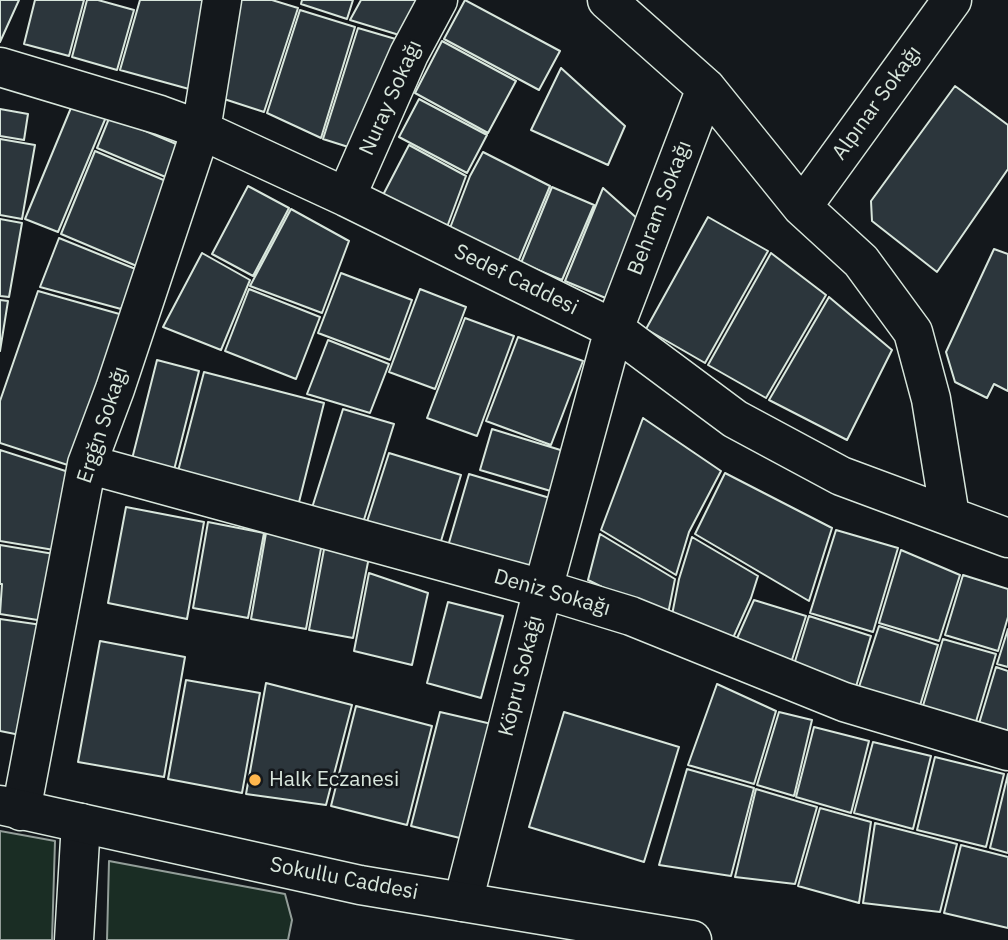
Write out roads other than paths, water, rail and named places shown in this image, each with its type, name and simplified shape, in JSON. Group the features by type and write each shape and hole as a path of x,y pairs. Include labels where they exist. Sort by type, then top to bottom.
{"street":[{"name":"Ergğn Sokağı","path":"10,808 87,464 115,389 201,130 222,0"},
{"name":"Nuray Sokağı","path":"346,197 408,54 438,0"},
{"path":"607,0 706,88 802,207 860,261 912,332 931,399 950,516"},
{"name":"Alpınar Sokağı","path":"802,207 952,0"},
{"name":"Sedef Caddesi","path":"0,67 201,130 346,197 614,328 735,419 841,476 950,516 1005,528"},
{"name":"Behram Sokağı","path":"614,328 706,88"},
{"name":"Köpru Sokağı","path":"463,902 614,328"},
{"name":"Deniz Sokağı","path":"87,464 544,589 631,616 845,702 1008,751"},
{"name":"Sokullu Caddesi","path":"10,808 360,885 692,940"},
{"path":"74,940 82,822"}],"place":[{"name":"Halk Eczanesi","path":"255,780"}]}
